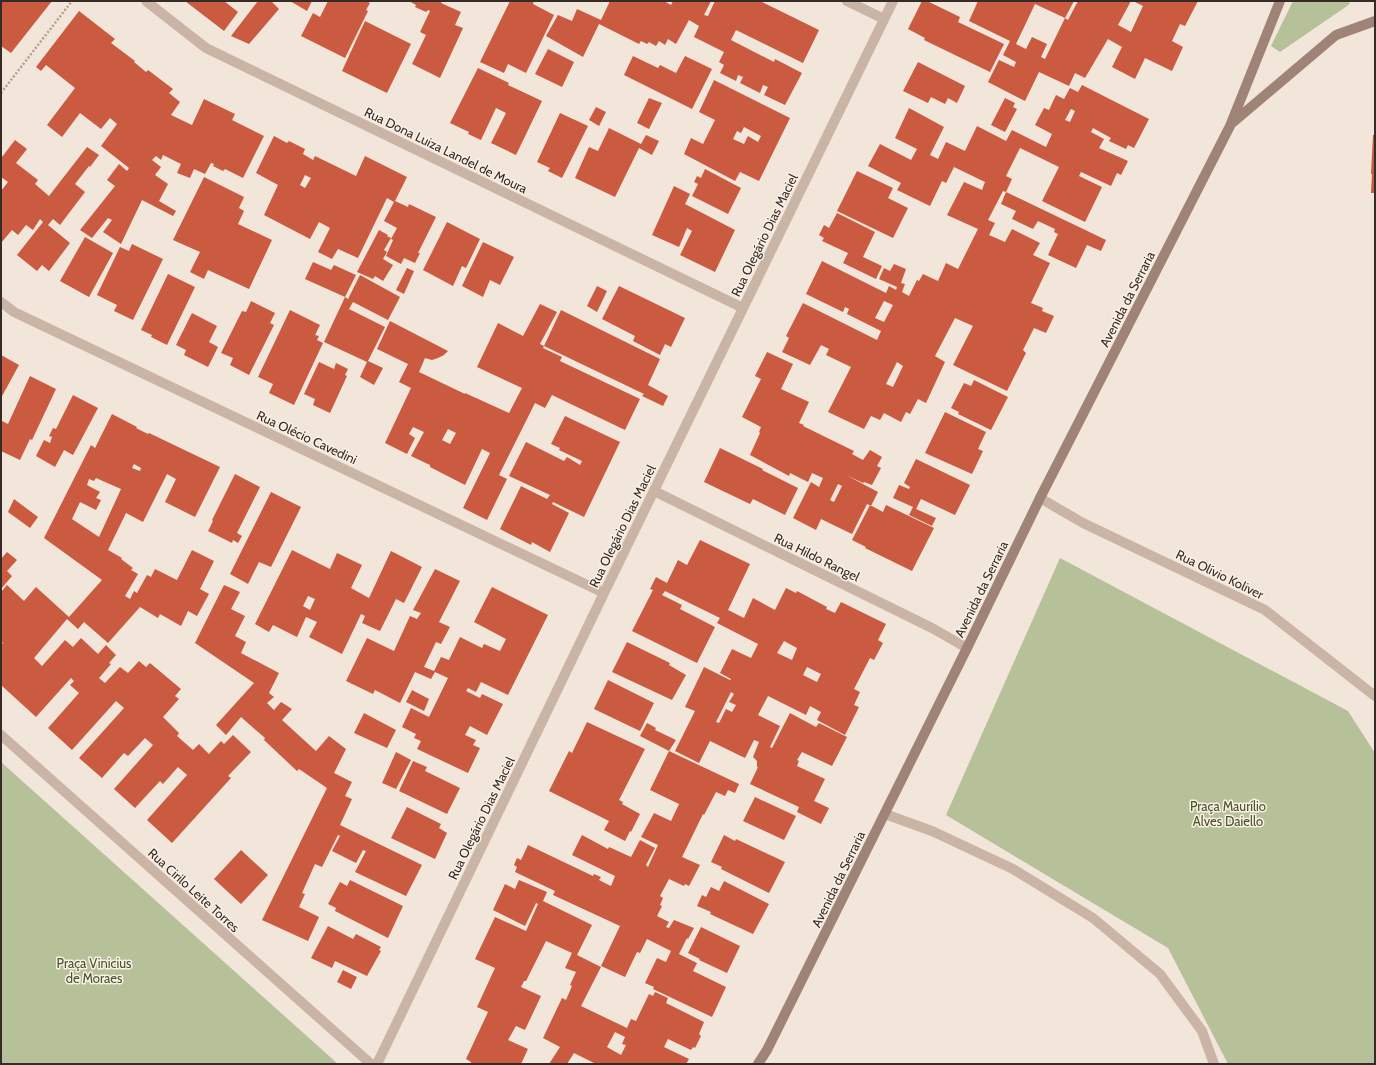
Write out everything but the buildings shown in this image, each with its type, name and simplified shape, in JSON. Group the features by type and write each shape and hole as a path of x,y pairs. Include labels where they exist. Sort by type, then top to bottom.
{"main road":[{"name":"Avenida da Serraria","path":"758,1064 885,814 1040,498 1230,126 1280,1"},
{"name":"Avenida da Serraria","path":"1230,126 1336,35 1375,21"}],"street":[{"name":"Rua Dona Luiza Landel de Moura","path":"146,1 206,48 743,308"},
{"path":"847,1 884,19"},
{"name":"Rua Olegário Dias Maciel","path":"377,1064 604,593 893,1"},
{"name":"Rua Olécio Cavedini","path":"1,302 14,312 604,593"},
{"name":"Rua Hildo Rangel","path":"654,491 932,628 967,648"},
{"name":"Rua Olívio Koliver","path":"1040,498 1083,523 1266,610 1375,696"},
{"name":"Rua Cirilo Leite Torres","path":"1,735 371,1064"},
{"path":"885,814 932,831 1013,869 1093,918 1160,974 1202,1030 1214,1064"}],"path":[{"path":"1,93 72,1"}],"green space":[{"path":"1293,1 1348,1 1350,4 1280,52 1271,46"},
{"name":"Praça Maurílio Alves Daiello","path":"1060,558 1348,711 1375,753 1375,1064 1228,1064 1168,948 946,815"},
{"name":"Praça Vinicius de Moraes","path":"1,762 338,1064 1,1064"}]}
